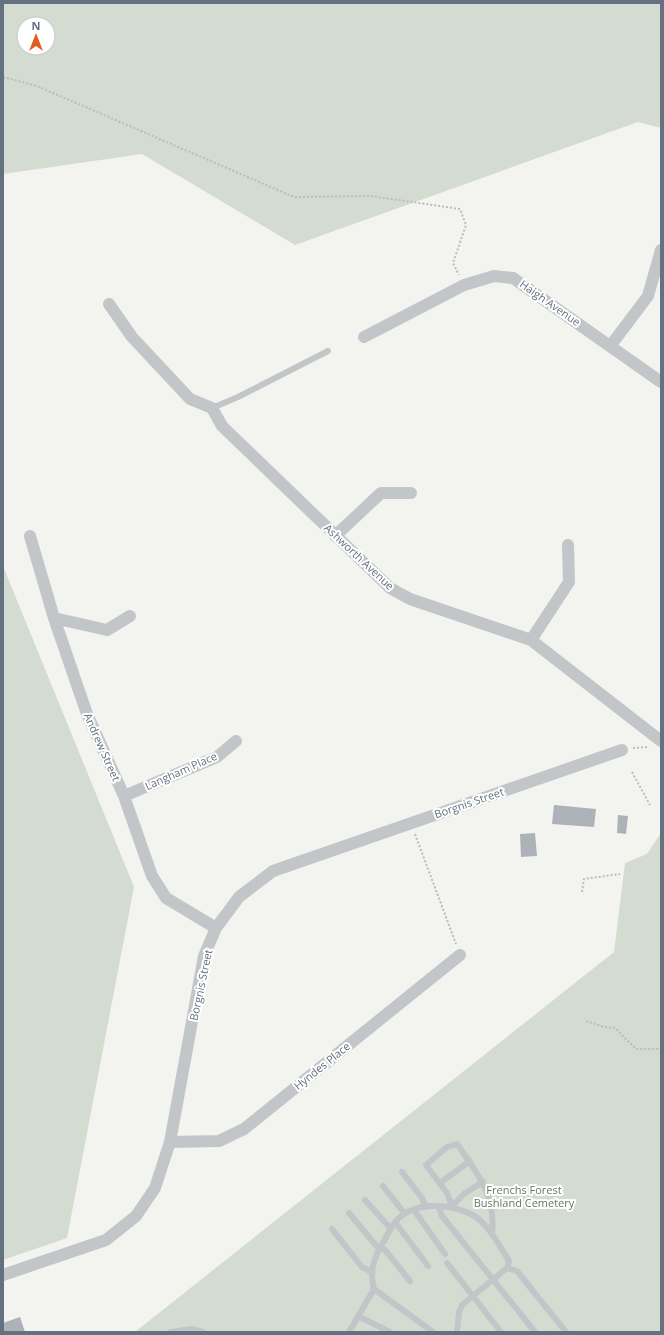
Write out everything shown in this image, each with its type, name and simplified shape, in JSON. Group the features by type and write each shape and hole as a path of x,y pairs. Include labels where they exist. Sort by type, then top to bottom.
{"street":[{"path":"611,346 648,296 661,250"},
{"name":"Haigh Avenue","path":"364,337 464,285 494,276 513,278 661,382"},
{"path":"109,304 132,337 190,399 212,408"},
{"name":"Ashworth Avenue","path":"212,408 222,426 390,588 410,599 530,640 657,744"},
{"path":"335,536 381,493 411,493"},
{"name":"Andrew Street","path":"30,536 54,618 87,714 124,796 152,876 166,898 216,928"},
{"path":"530,640 569,582 568,545"},
{"path":"54,618 107,630 130,616"},
{"name":"Langham Place","path":"124,796 217,757 236,741"},
{"name":"Borgnis Street","path":"3,1275 106,1240 136,1216 155,1188 170,1142 204,956 216,928 240,897 273,871 622,750"},
{"name":"Hyndes Place","path":"170,1142 219,1141 244,1129 460,955"}],"lane":[{"path":"212,408 238,397 328,351"},
{"path":"452,1206 447,1192 426,1165 447,1147 458,1144 483,1182 494,1217 492,1234"},
{"path":"440,1183 470,1161"},
{"path":"402,1172 422,1198 426,1207"},
{"path":"452,1206 465,1194 483,1182"},
{"path":"383,1186 405,1214"},
{"path":"365,1200 391,1229"},
{"path":"438,1206 442,1216 535,1332"},
{"path":"349,1332 374,1289 372,1264 395,1222 405,1214 414,1210 426,1207 452,1206 472,1215 492,1234 509,1261 507,1268 462,1305 459,1312 457,1332"},
{"path":"414,1210 445,1254"},
{"path":"349,1213 380,1248 385,1250 410,1280"},
{"path":"395,1222 428,1266"},
{"path":"332,1229 362,1267 372,1272"},
{"path":"447,1263 472,1297 501,1332"},
{"path":"507,1268 517,1271 566,1332"},
{"path":"374,1289 432,1332"},
{"path":"358,1316 390,1332"},
{"path":"171,1332 192,1329 203,1332"}],"path":[{"path":"3,77 37,86 294,197 371,196 460,209 466,225 453,263 464,285"},
{"path":"622,750 657,744"},
{"path":"632,772 650,805"},
{"path":"412,823 460,955"},
{"path":"582,892 584,879 620,874"},
{"path":"586,1021 604,1028 615,1028 636,1050 661,1049"}],"green space":[{"path":"3,3 661,3 661,128 638,122 295,245 142,154 3,174"},
{"path":"3,566 134,887 67,1238 3,1260"},
{"name":"Frenchs Forest Bushland Cemetery","path":"661,833 661,1332 135,1332 614,952 625,863 647,854"}],"building":[{"path":"554,805 596,809 594,827 552,824"},
{"path":"618,815 628,816 626,834 617,833"},
{"path":"535,833 537,856 521,857 520,834"},
{"path":"20,1317 25,1332 3,1332 3,1323"}]}
